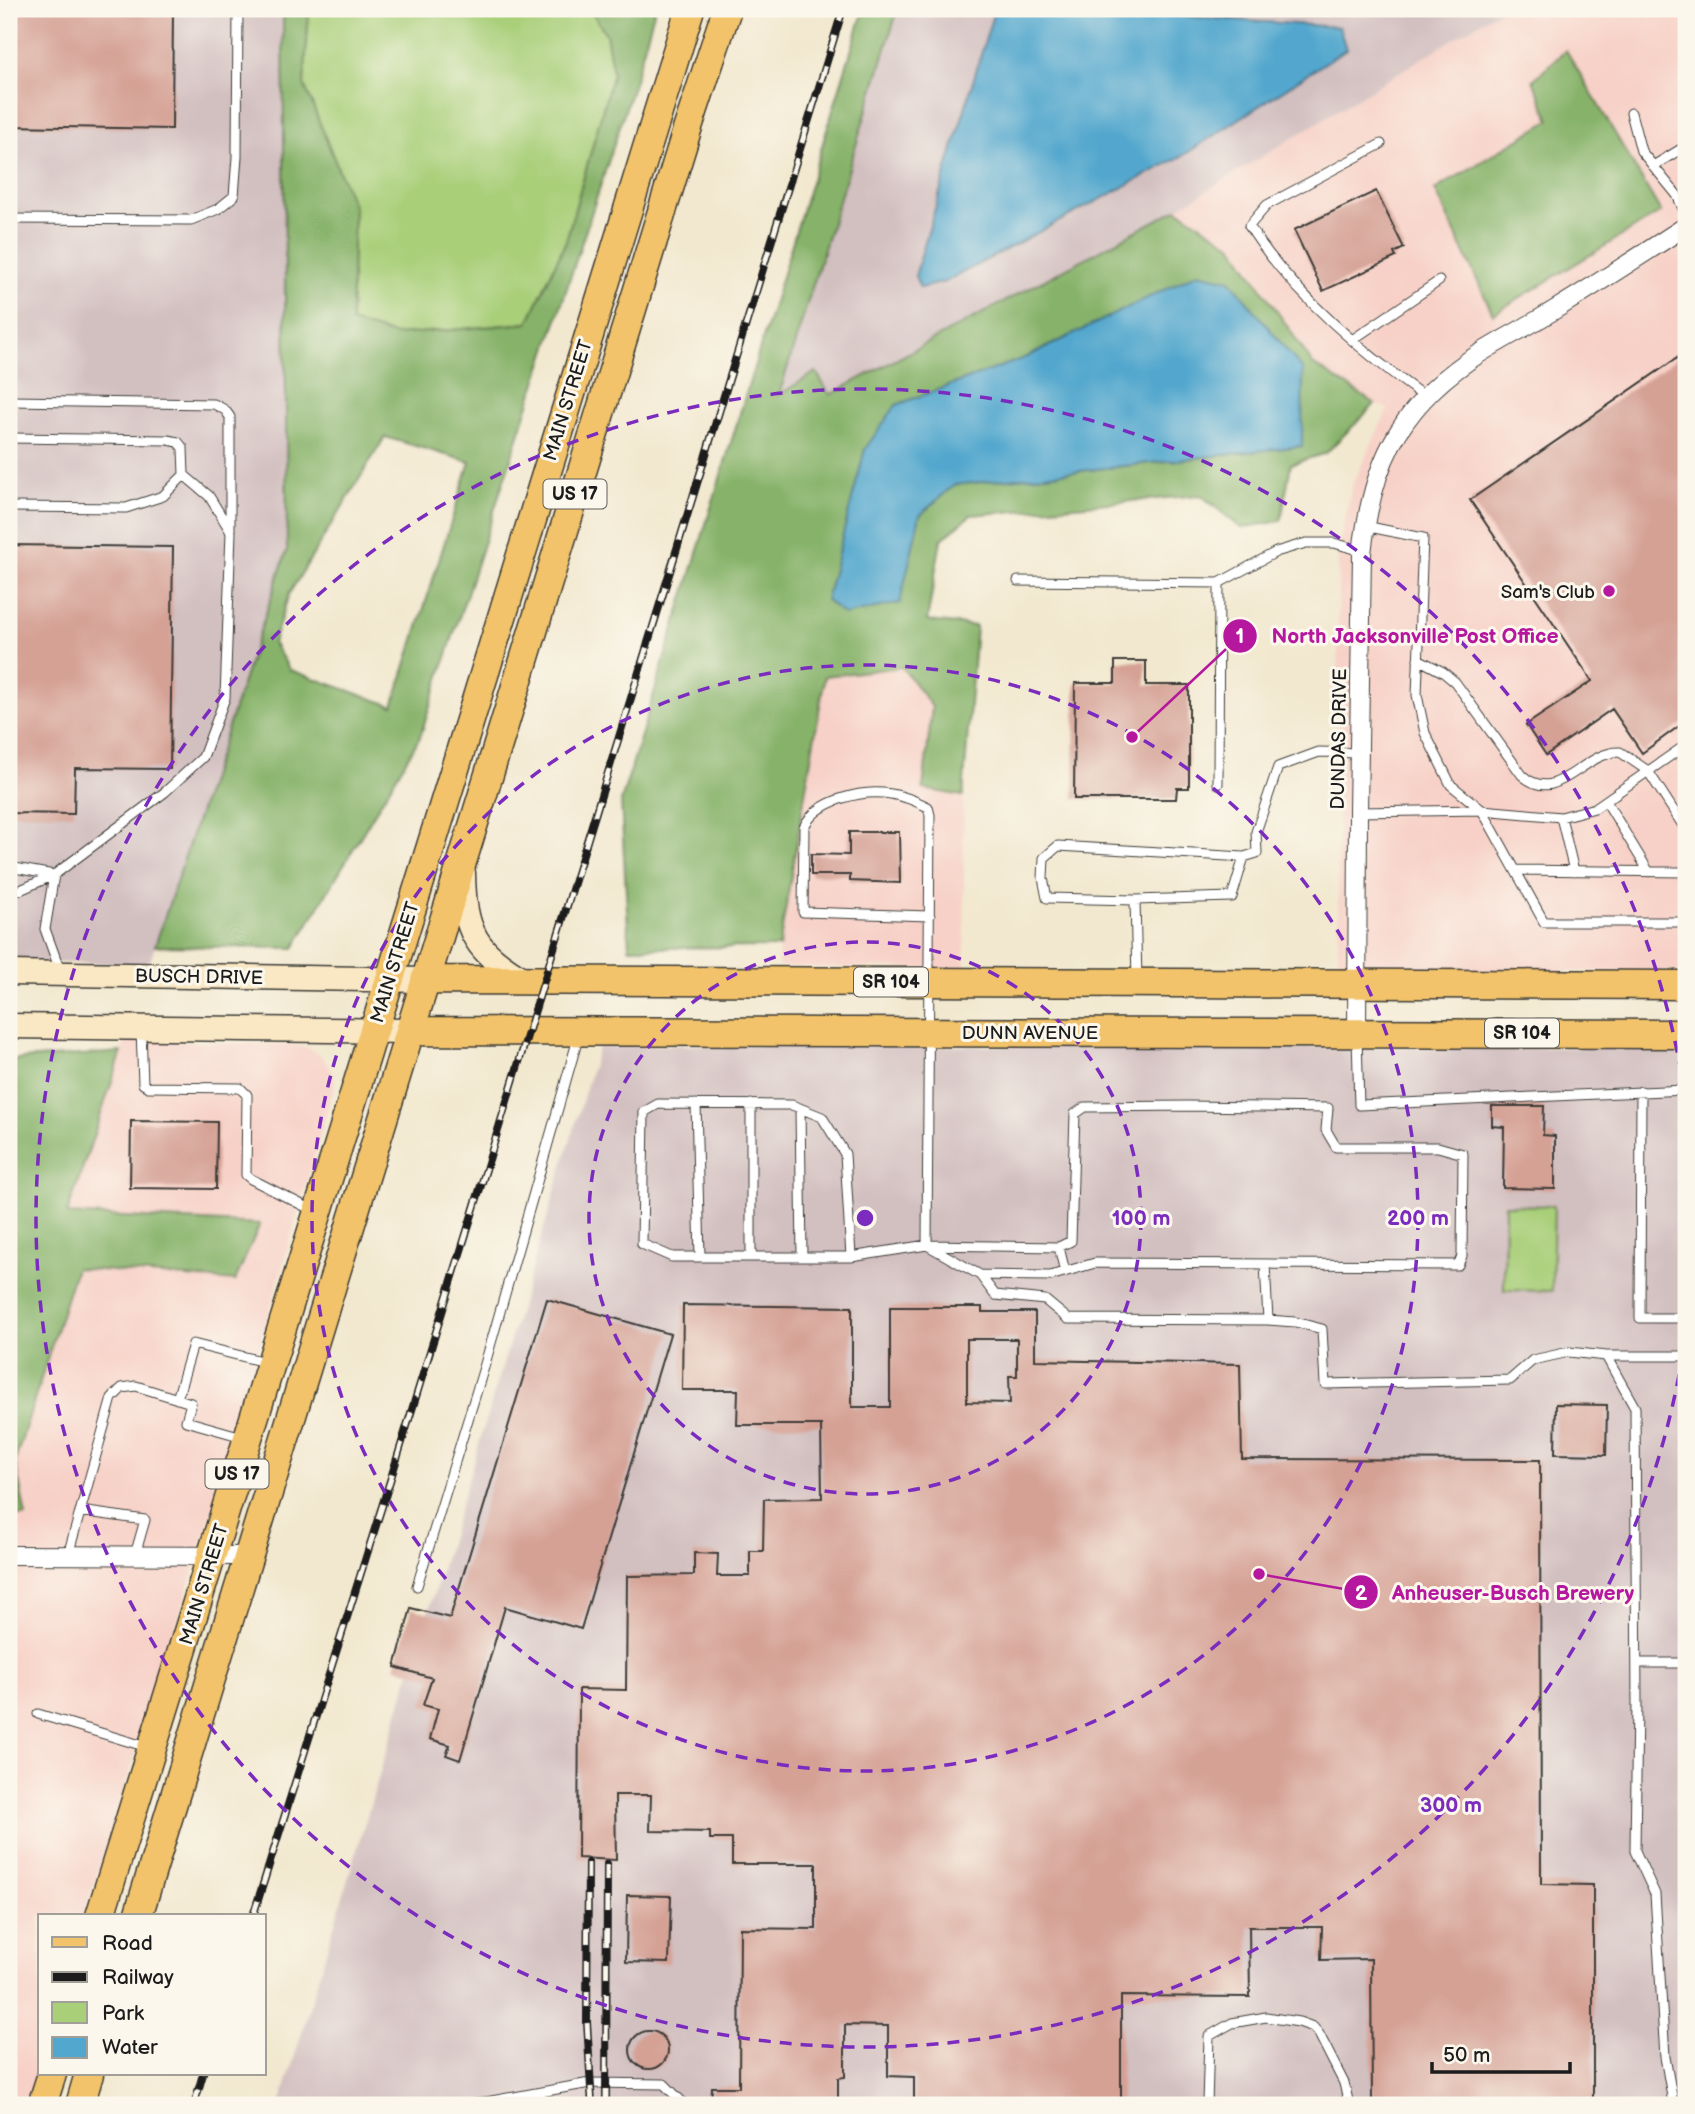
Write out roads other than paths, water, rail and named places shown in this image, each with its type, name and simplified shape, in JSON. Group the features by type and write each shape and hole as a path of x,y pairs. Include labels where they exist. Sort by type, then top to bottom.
{"main road":[{"name":"MAIN STREET","path":"101,1914 690,9"},
{"name":"MAIN STREET","path":"139,1914 687,130 727,9"},
{"name":"SR 104","path":"425,980 1686,985"},
{"name":"DUNN AVENUE","path":"410,1031 1686,1034"},
{"path":"42,2105 51,2076"},
{"path":"80,2105 88,2076"}],"street":[{"name":"DUNDAS DRIVE","path":"1357,1033 1362,551 1372,488 1392,440 1425,397 1469,360 1568,302 1686,226"},
{"path":"463,856 463,903 472,933 479,946 498,965 526,981"},
{"name":"BUSCH DRIVE","path":"9,973 389,979"},
{"name":"SR 104","path":"389,979 425,980"},
{"path":"9,1026 373,1031"},
{"name":"DUNN AVENUE","path":"373,1031 410,1031"},
{"path":"9,1555 249,1556"}],"lane":[{"path":"9,219 191,220 218,209 234,195 239,9"},
{"path":"1631,113 1642,151 1676,195 1686,215"},
{"path":"1381,144 1267,205 1249,226 1268,255 1352,340 1383,367 1425,397"},
{"path":"1653,166 1686,146"},
{"path":"1352,340 1439,281"},
{"path":"9,401 214,404 225,410 230,417 225,698 203,757 165,792 54,875 9,895"},
{"path":"9,438 178,442 183,448 184,475 163,496 126,508 9,507"},
{"path":"184,475 209,496 230,532"},
{"path":"1365,526 1423,538 1417,695 1425,733 1451,785 1482,810 1544,922 1686,922"},
{"path":"1018,581 1219,583 1276,552 1306,543 1334,543 1362,551"},
{"path":"1218,784 1219,583"},
{"path":"1418,659 1443,672 1455,682 1522,775 1531,783 1546,786 1559,782 1601,755 1620,752 1648,771 1686,830"},
{"path":"1358,812 1482,810 1561,817 1595,808 1686,745"},
{"path":"1244,857 1232,897 1135,900 1047,898 1043,878 1044,858 1058,846 1244,857 1257,853 1256,832 1278,767 1319,752 1359,753"},
{"path":"927,1245 930,983 930,916 930,815 928,807 889,793 864,794 830,803 810,815 804,827 803,912 930,916"},
{"path":"1606,801 1649,872"},
{"path":"1561,817 1574,871"},
{"path":"9,867 54,875"},
{"path":"1516,870 1686,872"},
{"path":"54,875 45,929 62,974"},
{"path":"1135,900 1137,983"},
{"path":"141,1028 143,1084 148,1087 240,1088 247,1095 246,1175 317,1213"},
{"path":"417,1586 580,1030"},
{"path":"1357,1033 1359,1105 1686,1090"},
{"path":"1641,1091 1640,1318 1686,1318"},
{"path":"851,1257 845,1154 822,1117 792,1105 658,1104 644,1112 642,1244 672,1258 851,1257 927,1245 1059,1247 1071,1241 1075,1114 1085,1107 1328,1108 1326,1130 1336,1147 1438,1147 1463,1154 1462,1256 1458,1265 1095,1263 1050,1276 980,1275"},
{"path":"696,1104 700,1257"},
{"path":"751,1104 751,1257"},
{"path":"800,1108 802,1257"},
{"path":"927,1245 980,1275 995,1295 1045,1300 1068,1319 1268,1320 1295,1322 1322,1329 1325,1384 1510,1380 1533,1360 1569,1352 1606,1356 1686,1356"},
{"path":"1059,1247 1065,1272"},
{"path":"1265,1264 1268,1320"},
{"path":"177,1399 193,1345 271,1363"},
{"path":"1606,1356 1635,1408 1635,1851 1655,1894 1664,2044 1671,2105"},
{"path":"68,1555 111,1398 122,1388 136,1386 191,1403 186,1421 248,1439"},
{"path":"80,1511 145,1520 135,1555"},
{"path":"1637,1663 1686,1663"},
{"path":"38,1714 152,1749"},
{"path":"1207,2105 1209,2036 1232,2023 1266,2017 1313,2027 1345,2082 1349,2105"},
{"path":"470,2105 590,2084 664,2084 685,2105"}],"water":[{"path":"1079,9 1339,27 1346,49 1184,155 945,282 920,288 915,276 994,11"},
{"path":"1198,273 1230,280 1303,370 1302,446 954,485 920,515 900,603 844,615 826,600 865,449 896,405 1027,357"}],"railway":[{"path":"254,1914 395,1465 843,9"},
{"path":"588,1863 587,2022 592,2105"},
{"path":"606,2105 607,1864"},
{"path":"194,2105 202,2076"}],"place":[{"name":"Sam's Club","path":"1609,591"},
{"name":"North Jacksonville Post Office","path":"1132,737"},
{"name":"Anheuser-Busch Brewery","path":"1259,1574"}]}
